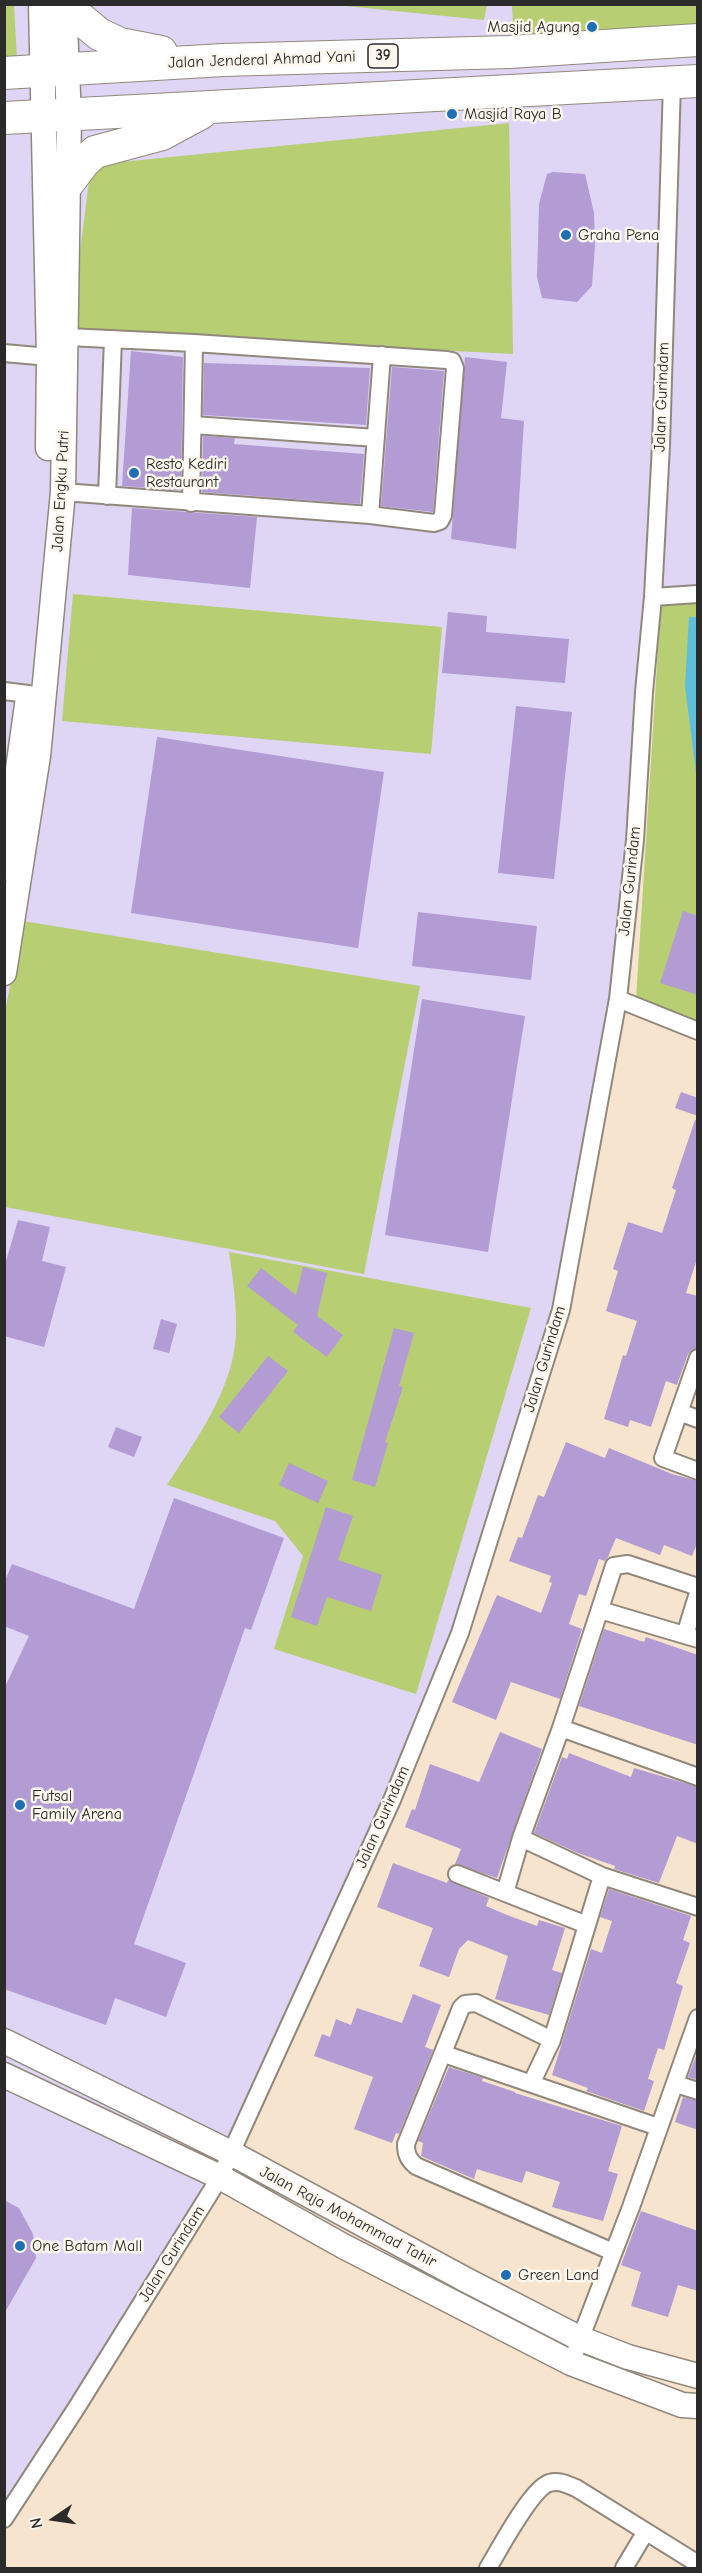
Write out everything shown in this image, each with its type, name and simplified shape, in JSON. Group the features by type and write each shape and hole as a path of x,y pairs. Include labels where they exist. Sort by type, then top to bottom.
{"highway":[{"path":"64,5 99,34 120,44 162,52 195,62"},
{"name":"Jalan Jenderal Ahmad Yani","path":"55,70 195,62 509,52 698,39"},
{"name":"39","path":"4,73 55,70"},
{"path":"4,118 685,82"},
{"path":"68,183 95,152 162,134 210,108"}],"main road":[{"name":"Jalan Engku Putri","path":"41,4 55,70"},
{"name":"Jalan Engku Putri","path":"4,868 28,694 48,474 56,117 55,70 64,5"},
{"name":"Jalan Engku Putri","path":"4,973 38,756 63,492 68,183 56,117"},
{"name":"Jalan Raja Mohammad Tahir","path":"4,2042 231,2153 468,2282 579,2338 628,2357 698,2376"},
{"name":"Jalan Raja Mohammad Tahir","path":"4,2075 220,2177 344,2246 571,2363 682,2405 698,2406"}],"street":[{"name":"Jalan Gurindam","path":"4,2519 77,2407 220,2177 392,1800 460,1633 561,1310 618,999 635,840 644,692 653,597 661,434 685,82"},
{"path":"63,492 370,515 434,523 442,518 455,368 452,361 447,360 67,337"},
{"path":"107,496 113,339"},
{"path":"191,503 194,343"},
{"path":"4,353 49,357"},
{"path":"370,515 382,355"},
{"path":"193,424 376,438"},
{"path":"653,597 698,594"},
{"path":"4,691 28,694"},
{"path":"618,999 698,1031"},
{"path":"698,1358 663,1458 698,1471"},
{"path":"679,1412 698,1419"},
{"path":"505,1893 521,1838 561,1728 615,1565 628,1564 698,1587"},
{"path":"600,1610 692,1637 698,1593"},
{"path":"561,1728 698,1777"},
{"path":"521,1838 602,1876 698,1907"},
{"path":"457,1874 587,1925"},
{"path":"532,2082 552,2040 602,1876"},
{"path":"552,2040 477,2003 461,2008 406,2144 408,2160 416,2166 613,2252"},
{"path":"571,2363 676,2084 698,2018"},
{"path":"444,2054 532,2082 658,2127"},
{"path":"676,2084 698,2091"},
{"path":"488,2568 534,2494 547,2484 560,2481 576,2488 698,2564"},
{"path":"624,2568 645,2533"}],"shaded area":[{"path":"5,5 697,5 697,594 654,597 635,840 561,1310 460,1633 220,2177 5,2519"}],"green space":[{"path":"5,5 14,5 17,60 5,61"},
{"path":"336,5 487,5 484,20"},
{"path":"512,5 697,5 697,27 514,43"},
{"path":"509,123 513,354 70,331 91,165"},
{"path":"73,594 442,627 431,754 62,721"},
{"path":"697,599 697,1023 636,1000 661,601"},
{"path":"23,921 420,986 364,1274 5,1207 5,1012"},
{"path":"229,1252 531,1308 416,1694 274,1649 303,1556 275,1521 167,1485 211,1414 228,1375 236,1335"}],"water":[{"path":"689,617 698,617 697,781 685,686"}],"building":[{"name":"Graha Pena","path":"553,172 585,174 594,213 595,245 592,286 577,302 542,298 537,277 539,204 547,174"},
{"path":"131,351 183,357 181,490 122,486"},
{"path":"465,357 507,362 501,418 524,421 516,549 451,539"},
{"path":"204,363 370,368 366,425 203,415"},
{"path":"392,367 444,371 433,512 381,506"},
{"path":"203,436 235,438 234,444 364,454 360,504 202,492"},
{"path":"132,508 257,517 250,588 128,575"},
{"path":"448,612 487,616 486,632 569,639 565,683 442,673"},
{"path":"516,706 572,712 554,879 498,873"},
{"path":"157,737 384,772 358,948 131,913"},
{"path":"683,911 698,916 698,995 660,983"},
{"path":"418,912 537,926 531,980 412,966"},
{"path":"422,999 525,1016 488,1252 385,1235"},
{"path":"681,1092 698,1098 698,1116 675,1108"},
{"path":"695,1120 698,1120 698,1256 686,1293 698,1296 698,1348 688,1354 677,1385 666,1381 651,1427 630,1420 628,1427 604,1419 623,1355 626,1356 637,1321 606,1311 618,1271 613,1269 628,1222 662,1233 676,1190 672,1188"},
{"path":"18,1220 50,1227 42,1261 66,1267 44,1347 4,1336 4,1268"},
{"path":"303,1267 327,1273 317,1316 343,1335 327,1357 293,1332 298,1325 247,1286 261,1268 296,1295"},
{"path":"161,1319 177,1324 169,1353 153,1349"},
{"path":"394,1328 414,1333 399,1386 403,1387 385,1442 388,1443 375,1487 352,1480"},
{"path":"268,1356 288,1371 239,1433 219,1417"},
{"path":"116,1427 142,1437 134,1457 108,1447"},
{"path":"566,1442 605,1458 609,1448 672,1474 698,1481 698,1541 692,1556 664,1545 660,1555 616,1538 605,1561 599,1559 586,1596 579,1594 569,1624 582,1629 560,1699 511,1682 496,1720 452,1702 497,1595 541,1613 552,1583 549,1582 551,1576 509,1561 518,1537 522,1538 538,1495 544,1497"},
{"path":"289,1463 328,1481 318,1503 279,1485"},
{"path":"174,1498 284,1538 251,1630 245,1628 134,1944 186,1963 166,2017 115,1998 106,2025 4,1989 4,1689 29,1636 4,1626 4,1583 12,1564 134,1609"},
{"path":"326,1507 353,1516 338,1560 382,1575 371,1611 327,1597 317,1626 291,1617"},
{"path":"604,1629 644,1642 646,1637 698,1655 698,1745 579,1706"},
{"path":"500,1732 542,1749 497,1878 455,1864 461,1849 405,1827 412,1809 415,1810 430,1764 479,1782"},
{"path":"569,1753 631,1777 634,1768 698,1787 698,1844 677,1836 659,1883 614,1869 615,1866 578,1853 534,1833 562,1757 567,1759"},
{"path":"393,1863 447,1883 448,1880 489,1898 486,1906 507,1915 537,1926 539,1920 565,1928 552,1970 562,1973 549,2015 495,1999 508,1956 468,1940 459,1949 449,1977 419,1966 433,1928 377,1907"},
{"path":"609,1889 691,1916 683,1940 690,1943 676,1983 683,1986 664,2050 658,2048 648,2079 654,2081 644,2111 586,2091 588,2088 552,2075 591,1949 602,1953 612,1921 600,1917"},
{"path":"413,1994 441,2005 425,2047 433,2050 399,2134 396,2133 392,2143 354,2129 373,2077 314,2056 322,2034 330,2037 336,2019 351,2025 357,2008 402,2023"},
{"path":"698,2051 698,2080 688,2077"},
{"path":"449,2067 483,2078 482,2081 515,2093 622,2126 608,2171 618,2174 603,2221 552,2207 560,2182 526,2171 522,2183 477,2169 474,2179 421,2156 423,2143 418,2141"},
{"path":"683,2097 698,2101 698,2130 675,2122"},
{"name":"One Batam Mall","path":"4,2200 19,2208 33,2234 36,2258 4,2314"},
{"path":"641,2211 698,2231 698,2291 678,2285 668,2317 631,2306 641,2272 621,2265"}],"place":[{"name":"Masjid Agung","path":"592,27"},
{"name":"Masjid Raya B","path":"452,114"},
{"name":"Graha Pena","path":"566,235"},
{"name":"Resto Kediri Restaurant","path":"134,473"},
{"name":"Futsal Family Arena","path":"20,1805"},
{"name":"One Batam Mall","path":"20,2246"},
{"name":"Green Land","path":"506,2275"}]}
